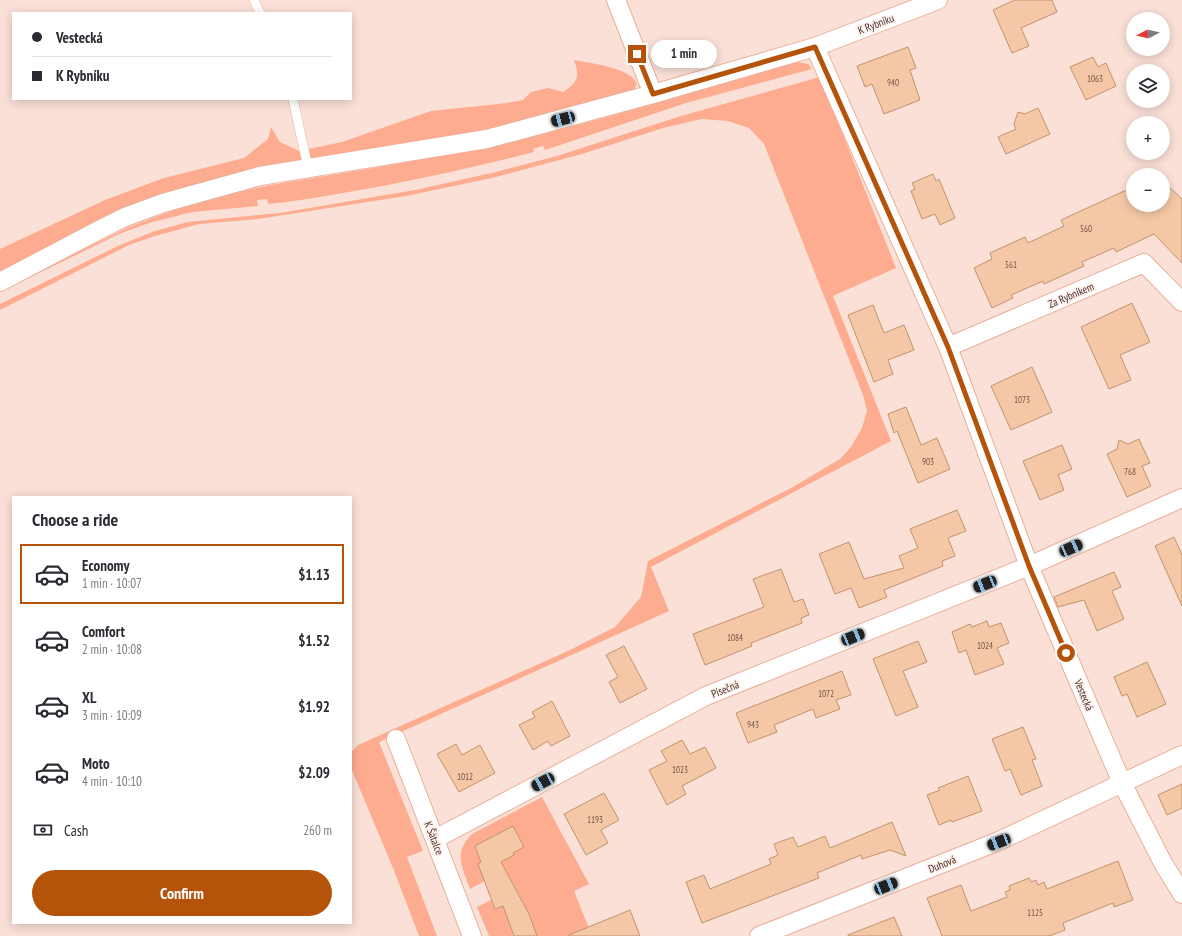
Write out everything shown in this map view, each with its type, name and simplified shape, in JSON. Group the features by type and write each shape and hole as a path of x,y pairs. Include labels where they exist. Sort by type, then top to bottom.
{"street":[{"path":"616,0 653,94"},
{"name":"K Rybníku","path":"0,282 98,230 125,217 150,208 260,176 487,139 653,94 815,47 938,0"},
{"name":"Vestecká","path":"815,47 948,347 1029,566 1122,783 1163,863 1182,894"},
{"name":"Za Rybníkem","path":"948,347 1144,263 1182,302"},
{"path":"1029,566 1182,498"},
{"name":"Písečná","path":"435,839 706,696 1029,566"},
{"name":"K Šátalce","path":"396,739 472,936"},
{"path":"1122,783 1182,755"},
{"name":"Duhová","path":"759,936 999,842 1122,783"}],"lane":[{"path":"254,0 260,12"},
{"path":"293,100 308,168"}],"shaded area":[{"path":"574,60 619,70 634,78 637,84 634,90 627,93 516,124 444,140 252,172 0,272 0,249 105,200 164,178 244,158 268,139 271,127 280,142 299,151 342,142 431,111 523,100 531,92 548,88 563,92 575,82 577,70"},
{"path":"797,62 808,64 812,69 686,103 545,150 543,146 533,149 534,152 510,158 367,189 268,204 267,199 257,200 258,206 192,212 149,223 119,234 0,292 0,290 129,227 177,209 224,195 270,185 505,144 611,116"},
{"path":"820,77 896,268 833,296 891,441 651,567 669,611 379,742 423,851 407,857 437,936 419,936 393,868 352,770 352,751 358,745 568,651 615,627 641,597 648,561 793,487 840,459 851,447 862,428 867,411 863,395 764,144 749,128 728,121 702,119 663,128 582,154 496,177 406,196 258,219 199,224 129,245 0,310 0,304 120,245 155,231 188,222 280,213 415,190 496,172 557,156 681,116"},
{"path":"542,797 589,884 574,891 592,936 489,936 477,907 491,900 495,909 520,899 500,860 514,855 513,853 524,847 513,826 476,846 485,881 470,889 461,860 463,847 472,834"}],"building":[{"path":"1015,0 1052,0 1057,12 1021,28 1029,46 1012,53 993,10"},
{"path":"908,47 916,68 910,70 920,100 884,114 872,84 865,87 857,66"},
{"path":"1093,57 1098,67 1106,63 1116,86 1086,100 1070,67"},
{"path":"1038,108 1050,134 1006,154 998,137 1016,129 1014,124 1018,112 1025,114"},
{"path":"933,174 936,181 939,179 955,218 940,225 935,214 922,219 911,191 915,189 912,183"},
{"path":"1170,188 1182,199 1182,263 1154,234 1116,252 1114,248 1082,262 1084,266 1044,284 1043,281 1011,295 1013,298 992,308 974,268 992,259 990,253 1025,237 1028,243 1064,226 1061,220 1126,190 1126,212 1170,212"},
{"path":"1132,303 1150,342 1120,355 1131,380 1109,389 1081,327"},
{"path":"873,305 884,333 904,325 914,350 888,360 893,374 874,382 848,315"},
{"path":"1032,367 1052,412 1011,430 991,386"},
{"path":"906,407 921,445 937,438 950,469 918,483 897,431 894,433 888,414"},
{"path":"1139,439 1150,463 1142,466 1151,486 1127,497 1107,454 1117,449 1119,440 1128,444"},
{"path":"1062,445 1072,469 1058,475 1064,490 1040,500 1023,461"},
{"path":"957,510 966,531 948,538 955,556 942,561 943,566 884,590 887,597 859,608 851,588 835,594 819,554 849,542 864,579 904,568 899,556 918,548 910,529"},
{"path":"1174,537 1182,555 1182,606 1155,546"},
{"path":"781,569 794,602 803,599 809,615 801,618 802,623 751,643 752,646 705,665 693,634 764,607 753,579"},
{"path":"1114,572 1121,587 1112,591 1124,619 1097,631 1084,600 1058,607 1054,597"},
{"path":"987,621 989,627 1001,623 1009,643 997,648 1004,664 975,675 966,650 959,653 952,632 970,624 972,627"},
{"path":"918,641 927,662 903,671 918,707 896,716 873,659"},
{"path":"624,646 647,689 620,703 609,682 618,677 606,655"},
{"path":"1147,662 1166,704 1137,717 1127,694 1122,696 1114,677"},
{"path":"842,671 851,695 836,700 840,709 816,718 813,709 774,725 777,732 748,743 736,713"},
{"path":"552,701 570,736 551,746 548,741 533,750 519,725 535,717 532,712"},
{"path":"1023,727 1036,759 1032,760 1042,786 1021,795 1010,769 1005,771 992,739"},
{"path":"682,740 690,754 705,747 716,768 682,786 686,794 667,805 649,770 667,761 661,751"},
{"path":"456,744 462,755 480,745 495,773 459,792 437,754"},
{"path":"968,776 982,811 939,825 927,795 940,790 938,788"},
{"path":"1182,784 1182,808 1167,815 1158,795"},
{"path":"604,793 619,820 601,830 608,843 586,855 564,814"},
{"path":"892,822 906,856 890,850 862,859 861,855 817,873 819,878 702,923 686,882 704,875 710,889 771,864 769,859 778,855 774,844 793,837 798,847 825,836 830,848"},
{"path":"513,826 524,847 513,853 514,855 501,862 529,914 537,936 514,936 503,906 495,909 478,864 481,862 475,846"},
{"path":"1118,861 1133,900 1114,907 1113,903 1063,923 1065,930 1049,936 942,936 927,898 961,885 971,911 1007,897 1005,892 1010,890 1009,886 1029,878 1031,882 1036,880 1038,885 1044,882 1047,889"},
{"path":"630,910 640,936 569,936 569,935"},
{"path":"894,917 902,936 848,936 848,935"}],"route":[{"path":"637,54 653,94 815,47 948,347 1029,566 1066,653"}]}
